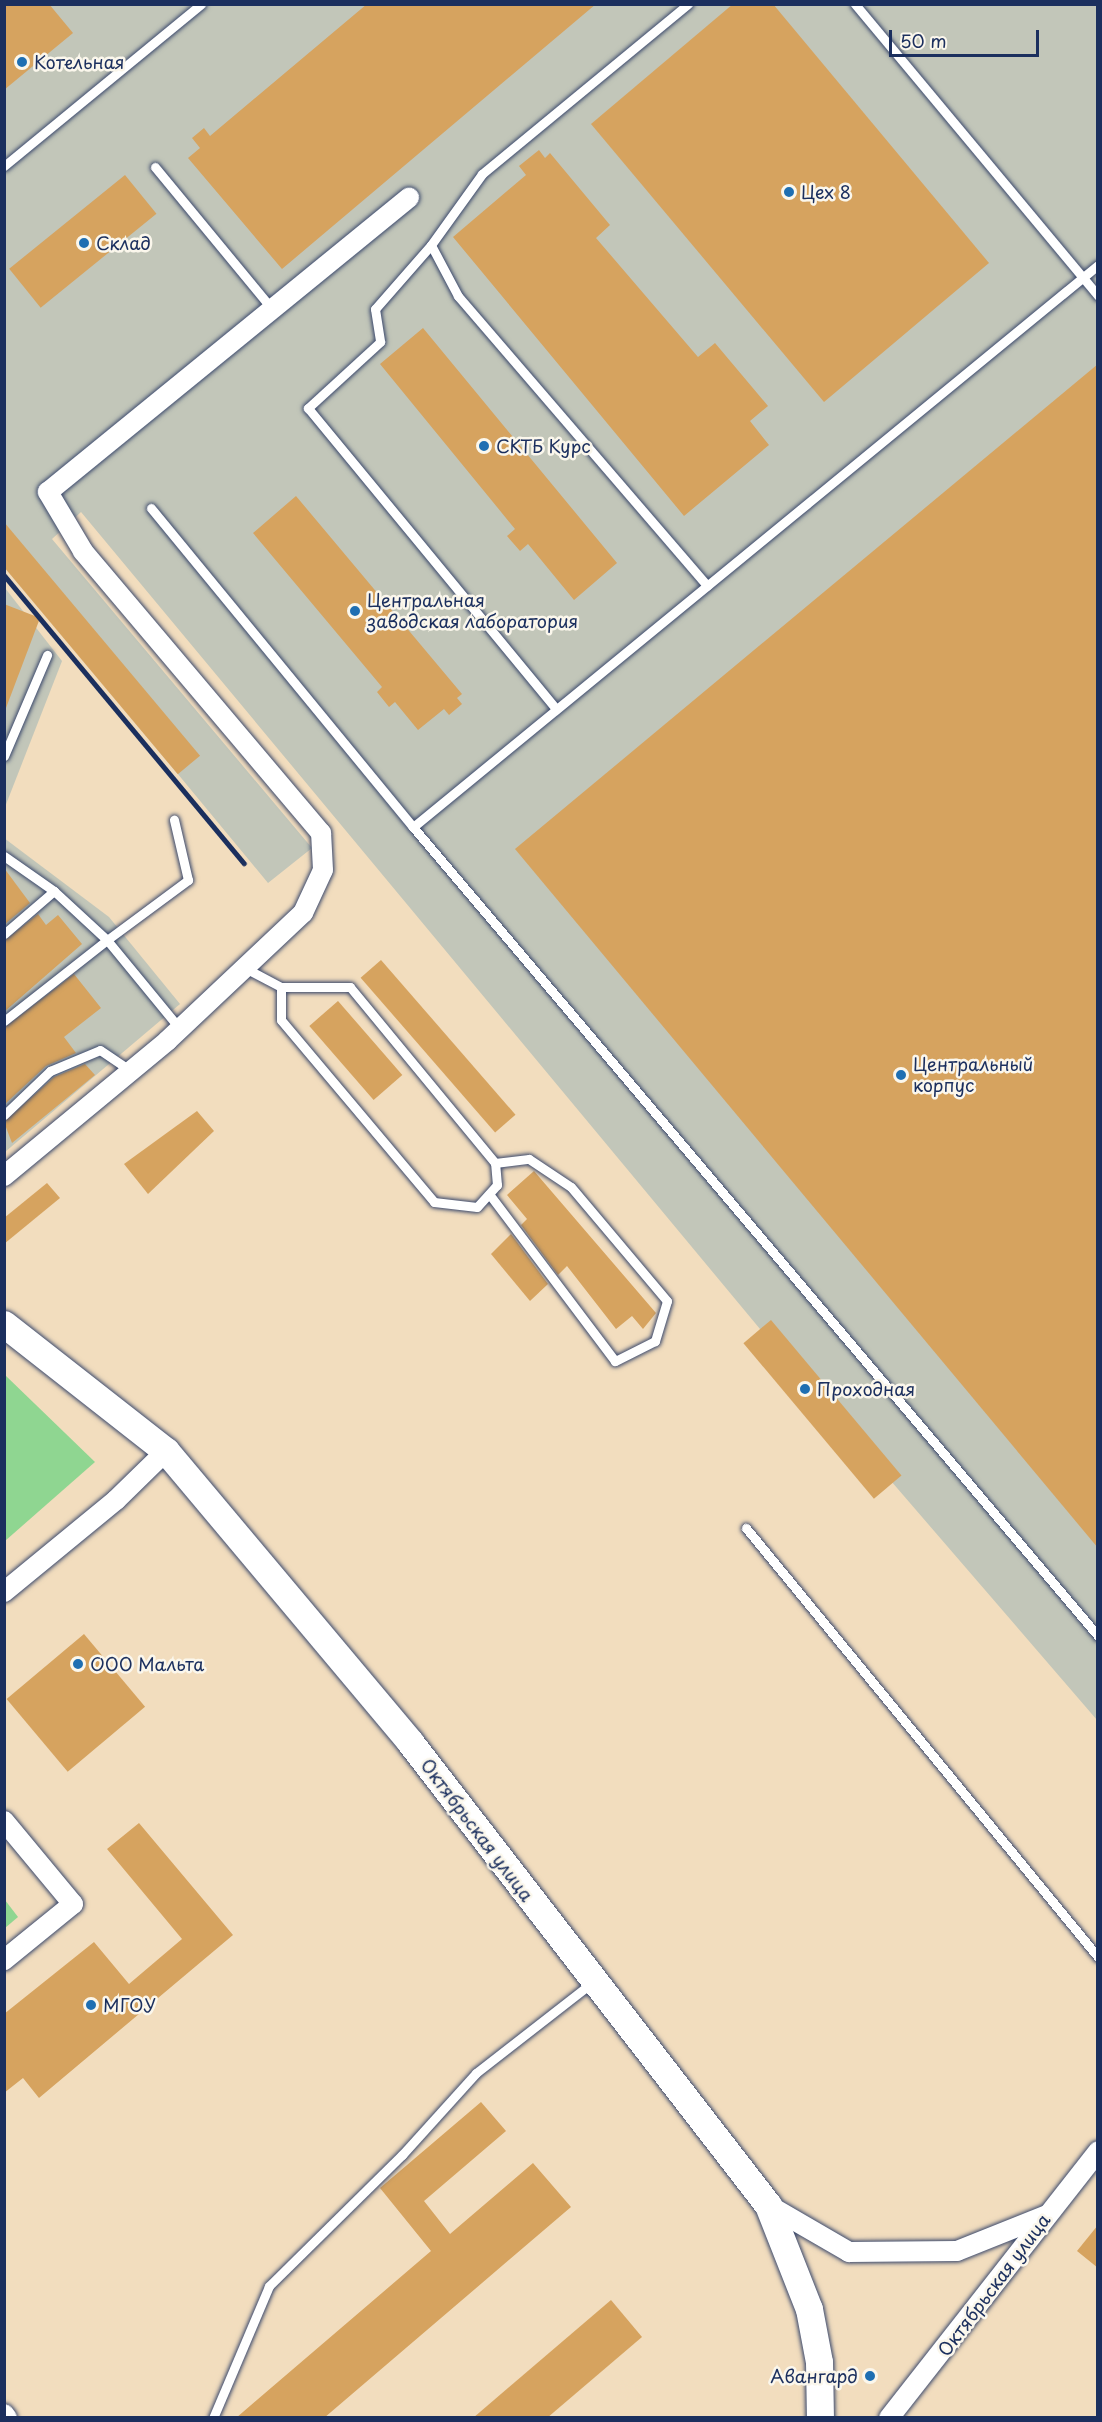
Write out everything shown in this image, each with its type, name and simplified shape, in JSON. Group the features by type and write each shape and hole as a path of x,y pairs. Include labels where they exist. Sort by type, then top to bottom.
{"main road":[{"name":"Октябрьская улица","path":"4,1324 166,1451 410,1742 593,1982 768,2205 809,2309 819,2362 820,2418"}],"street":[{"path":"4,1176 180,1029 303,913 323,870 321,833 83,551 48,492 409,198"},
{"path":"4,1592 116,1500 166,1451"},
{"path":"4,1821 73,1904 4,1960"},
{"name":"Октябрьская улица","path":"889,2418 1098,2151"},
{"path":"768,2205 849,2252 957,2251 1047,2215"}],"lane":[{"path":"4,166 201,4"},
{"path":"556,710 308,408 380,342 375,309 431,244 482,174 688,4"},
{"path":"855,4 1098,296"},
{"path":"155,167 272,309"},
{"path":"431,244 458,296 707,586"},
{"path":"413,827 1098,265"},
{"path":"151,508 413,827 1096,1631"},
{"path":"4,756 47,655"},
{"path":"4,1021 188,880 174,820"},
{"path":"4,856 54,891 107,940 180,1029"},
{"path":"4,934 54,891"},
{"path":"245,968 281,987 350,987 495,1163 497,1185 477,1207 434,1202 281,1020 281,987"},
{"path":"4,1115 50,1071 100,1050 131,1071"},
{"path":"489,1194 615,1361 655,1341 667,1302 572,1187 530,1159 495,1163"},
{"path":"746,1528 1098,1957"},
{"path":"213,2418 268,2286 402,2155 476,2073 593,1982"}],"shaded area":[{"path":"4,5 1097,5 1097,1720 760,1329 81,512 52,539 312,848 268,883 5,565"},
{"path":"5,588 62,661 5,807"},
{"path":"4,838 109,917 180,1004 5,1152"}],"green space":[{"path":"5,1375 95,1462 5,1541"},
{"path":"5,1900 18,1917 4,1928"}],"building":[{"name":"Котельная","path":"4,4 49,4 73,33 4,90"},
{"path":"367,4 596,4 282,269 188,158 200,148 192,138 204,128 210,136"},
{"name":"Цех 8","path":"733,4 773,4 989,263 824,402 591,124"},
{"path":"539,150 545,158 550,153 610,225 596,238 698,357 715,343 768,406 750,421 769,445 684,516 453,237 526,175 519,166"},
{"name":"Склад","path":"125,175 156,214 41,308 9,269"},
{"name":"СКТБ Курс","path":"423,328 617,563 574,600 528,544 520,551 507,536 515,529 380,364"},
{"name":"Центральный корпус","path":"1098,364 1098,1548 515,849"},
{"name":"Центральная заводская лаборатория","path":"296,496 462,694 457,698 462,704 449,715 444,709 418,730 395,702 389,707 377,692 382,687 253,533"},
{"path":"4,522 200,756 178,774 4,567"},
{"path":"4,604 40,618 6,708 4,707"},
{"path":"4,868 30,903 4,925"},
{"path":"38,914 46,925 58,915 82,944 4,1012 4,941"},
{"path":"381,960 515,1115 495,1132 361,978"},
{"path":"74,974 101,1008 64,1037 76,1053 46,1066 4,1105 4,1028"},
{"path":"338,1001 402,1075 374,1100 309,1026"},
{"path":"85,1064 95,1075 12,1143 4,1122 54,1077"},
{"path":"197,1111 214,1131 148,1194 124,1164"},
{"path":"534,1171 656,1313 643,1329 632,1316 616,1329 567,1266 558,1275 521,1225 527,1219 507,1195"},
{"path":"47,1183 60,1198 4,1244 4,1218"},
{"path":"511,1234 548,1284 530,1301 491,1254"},
{"name":"Проходная","path":"771,1320 901,1476 874,1499 743,1343"},
{"path":"84,1634 145,1707 68,1772 7,1699"},
{"path":"139,1823 233,1935 39,2098 23,2078 4,2093 4,2014 94,1942 129,1984 182,1939 107,1849"},
{"path":"481,2102 506,2131 424,2201 450,2234 533,2163 571,2207 324,2418 236,2418 431,2251 380,2188"},
{"path":"1098,2225 1098,2268 1077,2251"},
{"path":"611,2300 642,2337 547,2418 473,2418"}],"railway":[{"path":"4,575 244,863"}],"place":[{"name":"Котельная","path":"22,62"},
{"name":"Цех 8","path":"789,192"},
{"name":"Склад","path":"84,243"},
{"name":"СКТБ Курс","path":"484,446"},
{"name":"Центральная заводская лаборатория","path":"355,611"},
{"name":"Центральный корпус","path":"901,1075"},
{"name":"Проходная","path":"805,1389"},
{"name":"ООО Мальта","path":"78,1664"},
{"name":"МГОУ","path":"91,2005"},
{"name":"Авангард","path":"870,2376"}]}
